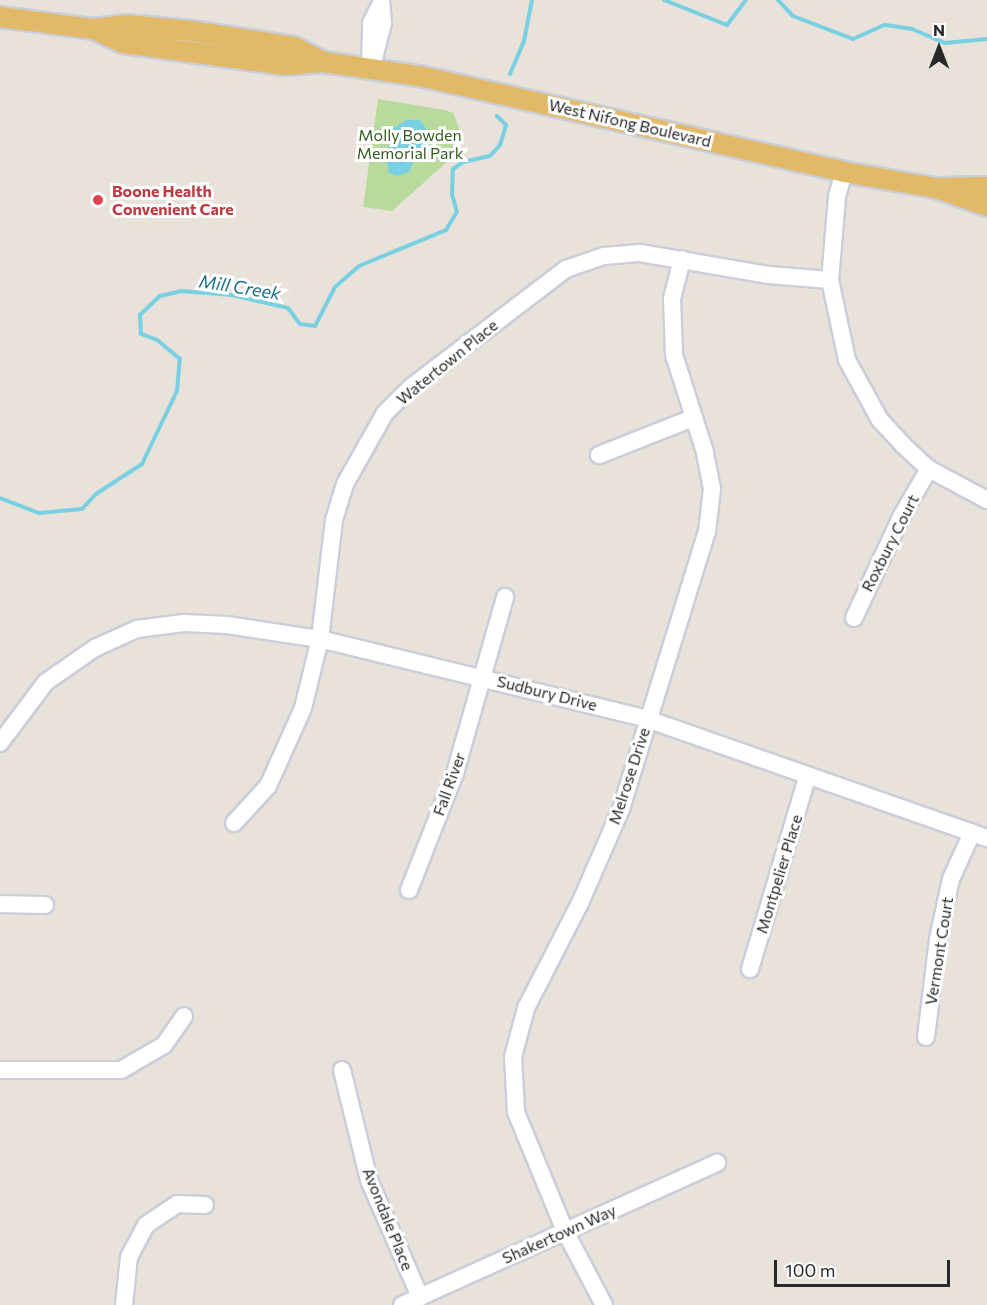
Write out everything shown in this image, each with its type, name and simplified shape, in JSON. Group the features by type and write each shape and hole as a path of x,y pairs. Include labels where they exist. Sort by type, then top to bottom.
{"main road":[{"path":"0,8 6,20"},
{"name":"West Nifong Boulevard","path":"6,20 94,29 128,25 257,41 294,47 324,62"},
{"name":"West Nifong Boulevard","path":"94,29 123,43 286,66 324,62 493,92 844,172 936,188 987,206"},
{"path":"188,52 210,45 250,49 257,41"},
{"name":"West Nifong Boulevard","path":"936,188 987,187"}],"street":[{"path":"371,70 367,48 371,23 381,1"},
{"path":"844,172 837,197 830,280 847,360 880,420 929,469 987,500"},
{"name":"Watertown Place","path":"234,823 268,786 289,745 303,708 320,639 334,520 345,484 385,413 411,387 566,269 604,256 640,253 769,275 830,280"},
{"name":"Melrose Drive","path":"604,1305 565,1231 516,1112 513,1057 526,1008 580,903 621,809 647,719 707,532 712,489 705,452 674,355 672,299 682,259"},
{"path":"599,455 693,418"},
{"name":"Roxbury Court","path":"854,618 929,469"},
{"name":"Fall River","path":"409,890 455,773 505,597"},
{"name":"Sudbury Drive","path":"0,743 46,682 95,648 137,629 184,623 227,625 320,639 484,677 647,719 807,778 979,836"},
{"name":"Montpelier Place","path":"750,969 807,778"},
{"name":"Vermont Court","path":"926,1037 938,939 951,879 979,836"},
{"path":"0,904 45,905"},
{"path":"0,1070 121,1070 164,1045 184,1016"},
{"name":"Avondale Place","path":"342,1070 369,1180 420,1297"},
{"name":"Shakertown Way","path":"402,1305 717,1163"},
{"path":"124,1305 129,1257 146,1225 177,1203 205,1205"}],"green space":[{"name":"Molly Bowden Memorial Park","path":"378,99 445,110 453,113 459,127 459,143 448,161 392,211 363,207"}],"water":[{"path":"406,120 420,120 430,134 429,148 417,154 409,172 397,176 389,173 386,157 392,129"}],"waterway":[{"name":"Mill Creek","path":"510,74 524,41 532,0"},
{"name":"Mill Creek","path":"664,0 727,25 746,0"},
{"name":"Mill Creek","path":"778,0 793,16 853,39 885,25 912,29 945,43 987,39"},
{"name":"Mill Creek","path":"0,498 39,513 82,509 96,494 142,464 177,391 180,359 157,340 141,334 140,315 160,296 181,291 232,295 288,308 300,324 315,326 335,287 359,266 446,230 457,212 452,194 453,169 463,162 490,156 500,145 506,125 497,116"}],"place":[{"name":"Boone Health Convenient Care","path":"98,200"}]}
